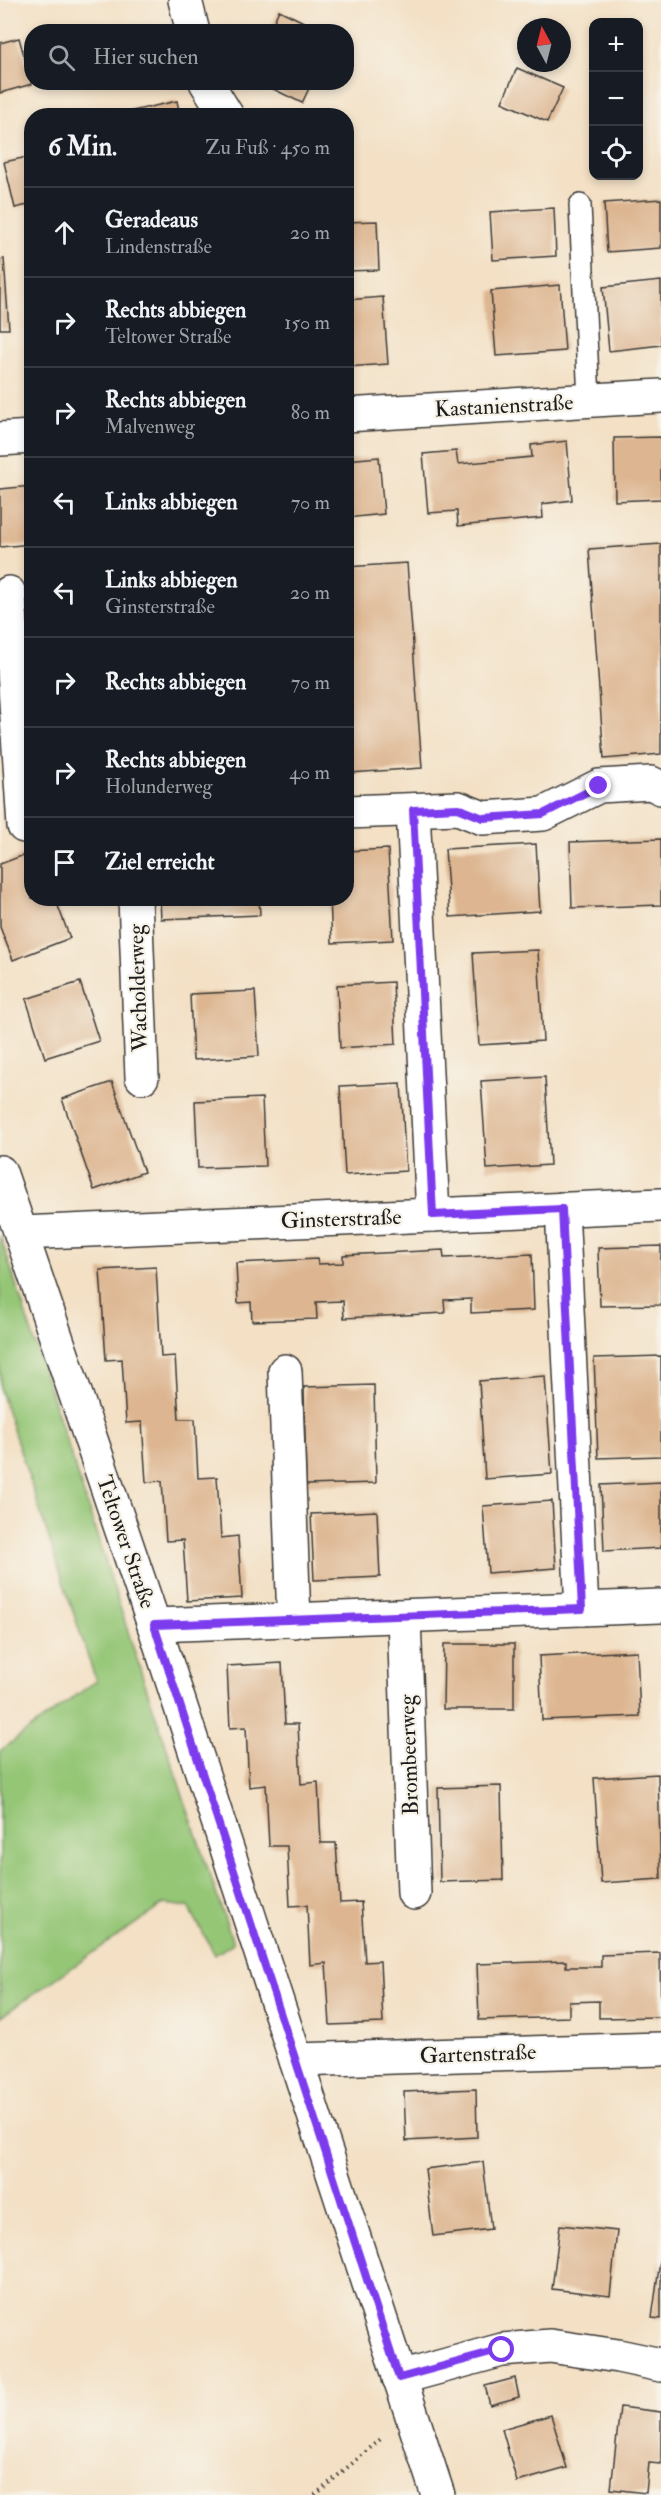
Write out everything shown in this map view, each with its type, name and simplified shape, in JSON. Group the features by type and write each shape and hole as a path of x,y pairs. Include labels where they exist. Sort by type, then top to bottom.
{"street":[{"path":"185,0 191,24"},
{"path":"211,90 222,108"},
{"name":"Kastanienstraße","path":"354,415 661,396"},
{"path":"0,439 24,437"},
{"path":"9,593 19,827"},
{"path":"354,812 458,808 483,818 543,814 599,786 651,783 661,788"},
{"path":"413,810 433,1215"},
{"name":"Wacholderweg","path":"135,906 142,1077"},
{"name":"Teltower Straße","path":"0,1172 154,1625 438,2495"},
{"name":"Ginsterstraße","path":"21,1233 661,1205"},
{"path":"562,1209 582,1609"},
{"path":"285,1371 294,1621"},
{"path":"154,1625 661,1606"},
{"name":"Brombeerweg","path":"404,1617 414,1893"},
{"name":"Gartenstraße","path":"296,2060 661,2049"},
{"path":"399,2378 502,2350 550,2346 661,2365"}],"lane":[{"path":"580,205 590,400"}],"path":[{"path":"315,2495 411,2414"}],"green space":[{"path":"0,1235 141,1672 233,1943 215,1955 189,1907 164,1904 0,2017 0,1751 96,1681 0,1390"}],"building":[{"path":"279,10 308,24 273,24"},
{"path":"19,38 24,56 24,86 0,93 0,43"},
{"path":"517,68 517,72 526,72 563,88 547,122 502,102"},
{"path":"275,90 308,90 302,103"},
{"path":"177,101 178,108 146,108"},
{"path":"24,158 24,206 15,208 4,162"},
{"path":"661,199 661,248 607,252 604,203"},
{"path":"554,208 556,256 493,260 490,212"},
{"path":"377,221 379,270 354,271 354,222"},
{"path":"4,259 9,329 0,329 0,260"},
{"path":"661,281 661,345 609,351 603,287"},
{"path":"560,285 565,351 496,356 491,291"},
{"path":"383,297 388,364 354,366 354,299"},
{"path":"661,437 661,499 615,501 614,438"},
{"path":"567,441 572,500 542,504 543,518 458,526 457,511 428,513 423,454 456,451 458,464 532,457 531,445"},
{"path":"379,457 384,514 354,517 354,459"},
{"path":"24,487 24,545 0,547 0,489"},
{"path":"661,544 661,754 604,759 589,549"},
{"path":"407,563 422,768 354,773 354,566"},
{"path":"661,839 661,905 572,908 570,842"},
{"path":"536,844 540,911 450,917 445,849"},
{"path":"388,849 393,940 332,943 330,906 354,906 354,851"},
{"path":"24,855 24,906 58,906 70,938 13,960 0,927 0,864"},
{"path":"160,906 259,906 260,915 161,919"},
{"path":"538,950 543,1041 479,1045 473,953"},
{"path":"80,982 99,1041 45,1058 26,999"},
{"path":"393,982 396,1044 340,1048 337,985"},
{"path":"255,991 259,1056 193,1060 190,994"},
{"path":"545,1077 550,1165 487,1169 481,1081"},
{"path":"112,1082 144,1172 94,1190 62,1099"},
{"path":"401,1083 406,1171 345,1175 340,1086"},
{"path":"262,1098 265,1166 198,1168 195,1101"},
{"path":"661,1246 661,1305 600,1306 598,1248"},
{"path":"443,1250 444,1258 532,1254 534,1310 471,1313 471,1299 444,1300 445,1313 344,1318 343,1301 316,1302 317,1319 252,1321 251,1302 238,1303 236,1263 317,1259 318,1264 343,1263 343,1255"},
{"path":"156,1267 161,1357 175,1356 179,1419 195,1419 198,1478 217,1477 221,1538 238,1536 242,1598 187,1601 183,1540 166,1541 162,1481 146,1482 142,1422 126,1423 122,1359 106,1360 100,1270"},
{"path":"661,1356 661,1456 598,1458 594,1358"},
{"path":"545,1376 552,1474 485,1479 479,1381"},
{"path":"374,1385 376,1483 306,1485 304,1387"},
{"path":"661,1482 661,1548 604,1551 601,1485"},
{"path":"552,1501 556,1568 488,1573 483,1506"},
{"path":"377,1511 380,1577 314,1580 311,1514"},
{"path":"444,1644 514,1644 514,1709 443,1709"},
{"path":"637,1651 640,1716 542,1720 539,1656"},
{"path":"282,1663 285,1724 298,1724 301,1784 318,1782 321,1843 336,1843 340,1903 361,1902 365,1962 380,1961 383,2023 330,2025 326,1963 310,1965 307,1905 290,1906 287,1846 269,1846 266,1785 249,1787 246,1727 230,1728 227,1666"},
{"path":"658,1774 661,1879 601,1883 594,1778"},
{"path":"501,1786 503,1880 440,1882 438,1788"},
{"path":"660,1953 661,2017 599,2018 599,2001 569,2002 569,2017 479,2020 477,1964 566,1961 566,1967 601,1967 601,1955"},
{"path":"476,2089 477,2137 406,2141 404,2092"},
{"path":"483,2162 491,2229 433,2236 425,2169"},
{"path":"560,2225 617,2231 610,2296 552,2289"},
{"path":"661,2261 661,2319 652,2318"},
{"path":"515,2378 519,2397 490,2405 485,2386"},
{"path":"620,2407 661,2412 661,2464 649,2463 646,2493 611,2489"},
{"path":"551,2415 567,2468 517,2482 502,2429"}],"route":[{"path":"502,2350 399,2378 154,1625 582,1609 562,1209 433,1215 413,810 458,808 483,818 543,814 599,786"}]}
